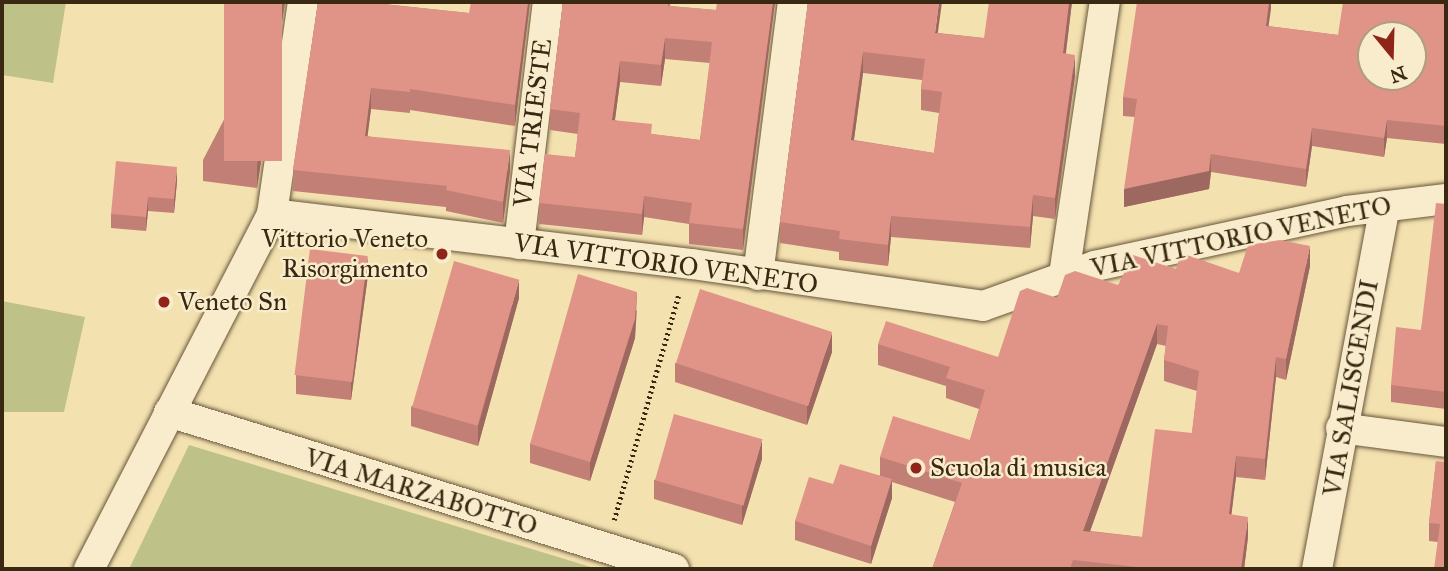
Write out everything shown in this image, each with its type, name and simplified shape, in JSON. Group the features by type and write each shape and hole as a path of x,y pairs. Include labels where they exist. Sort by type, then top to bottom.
{"street":[{"path":"89,569 272,214 303,2"},
{"name":"VIA TRIESTE","path":"519,244 548,2"},
{"path":"758,275 793,2"},
{"path":"1064,275 1105,2"},
{"name":"VIA VITTORIO VENETO","path":"272,214 982,306 1064,275 1384,206 1446,199"},
{"name":"VIA SALISCENDI","path":"1317,569 1384,206"},
{"name":"VIA MARZABOTTO","path":"169,412 674,569"},
{"path":"1341,428 1446,442"}],"green space":[{"path":"2,2 66,2 53,83 2,75"},
{"path":"2,301 85,317 64,412 2,412"},
{"path":"189,445 581,564 597,569 129,569"}],"building":[{"path":"224,2 282,2 282,161 224,161"},
{"path":"318,2 382,2 469,13 471,2 528,2 515,105 410,89 410,92 371,88 365,136 510,150 503,202 446,190 447,186 293,170"},
{"path":"563,2 668,2 668,6 716,10 717,2 773,2 743,229 689,223 692,203 644,196 642,214 539,203 545,154 575,157 580,113 550,109","holes":["665,38 712,42 700,140 651,134 652,124 612,120 620,61 661,65"]},
{"path":"808,2 939,2 935,33 984,38 989,2 1069,2 1063,53 1075,55 1055,198 1033,195 1030,227 891,216 888,245 839,239 840,231 780,222","holes":["863,52 925,59 921,89 942,92 934,153 851,140"]},
{"path":"1137,2 1269,2 1266,26 1338,35 1343,2 1446,2 1446,126 1387,120 1384,138 1312,128 1306,169 1211,154 1209,171 1124,189 1137,99 1123,97"},
{"path":"116,161 177,167 174,199 148,197 146,217 111,214"},
{"path":"1436,203 1446,204 1446,392 1391,385 1396,327 1421,330"},
{"path":"1280,240 1310,246 1286,359 1276,357 1265,459 1236,456 1229,514 1248,517 1241,569 1137,569 1073,560 1070,569 932,569 962,483 880,457 893,416 970,440 985,390 946,378 950,367 878,344 886,321 998,357 1020,291 1027,288 1057,298 1065,275 1075,271 1118,285 1133,255 1176,269 1181,253 1239,273 1248,245","holes":["1157,324 1168,326 1164,360 1199,371 1192,433 1155,429 1142,537 1083,531"]},
{"path":"310,249 368,256 352,382 295,375"},
{"path":"454,261 519,280 477,426 412,407"},
{"path":"578,274 637,292 635,319 590,462 530,444"},
{"path":"700,289 832,332 808,406 676,363"},
{"path":"674,414 762,439 743,506 655,480"},
{"path":"1436,461 1446,462 1446,569 1434,569 1440,524 1429,523"},
{"path":"840,464 892,479 871,546 795,521 809,477 833,484"}],"place":[{"name":"Vittorio Veneto Risorgimento","path":"442,254"},
{"name":"Veneto Sn","path":"164,302"},
{"name":"Scuola di musica","path":"916,468"}]}
